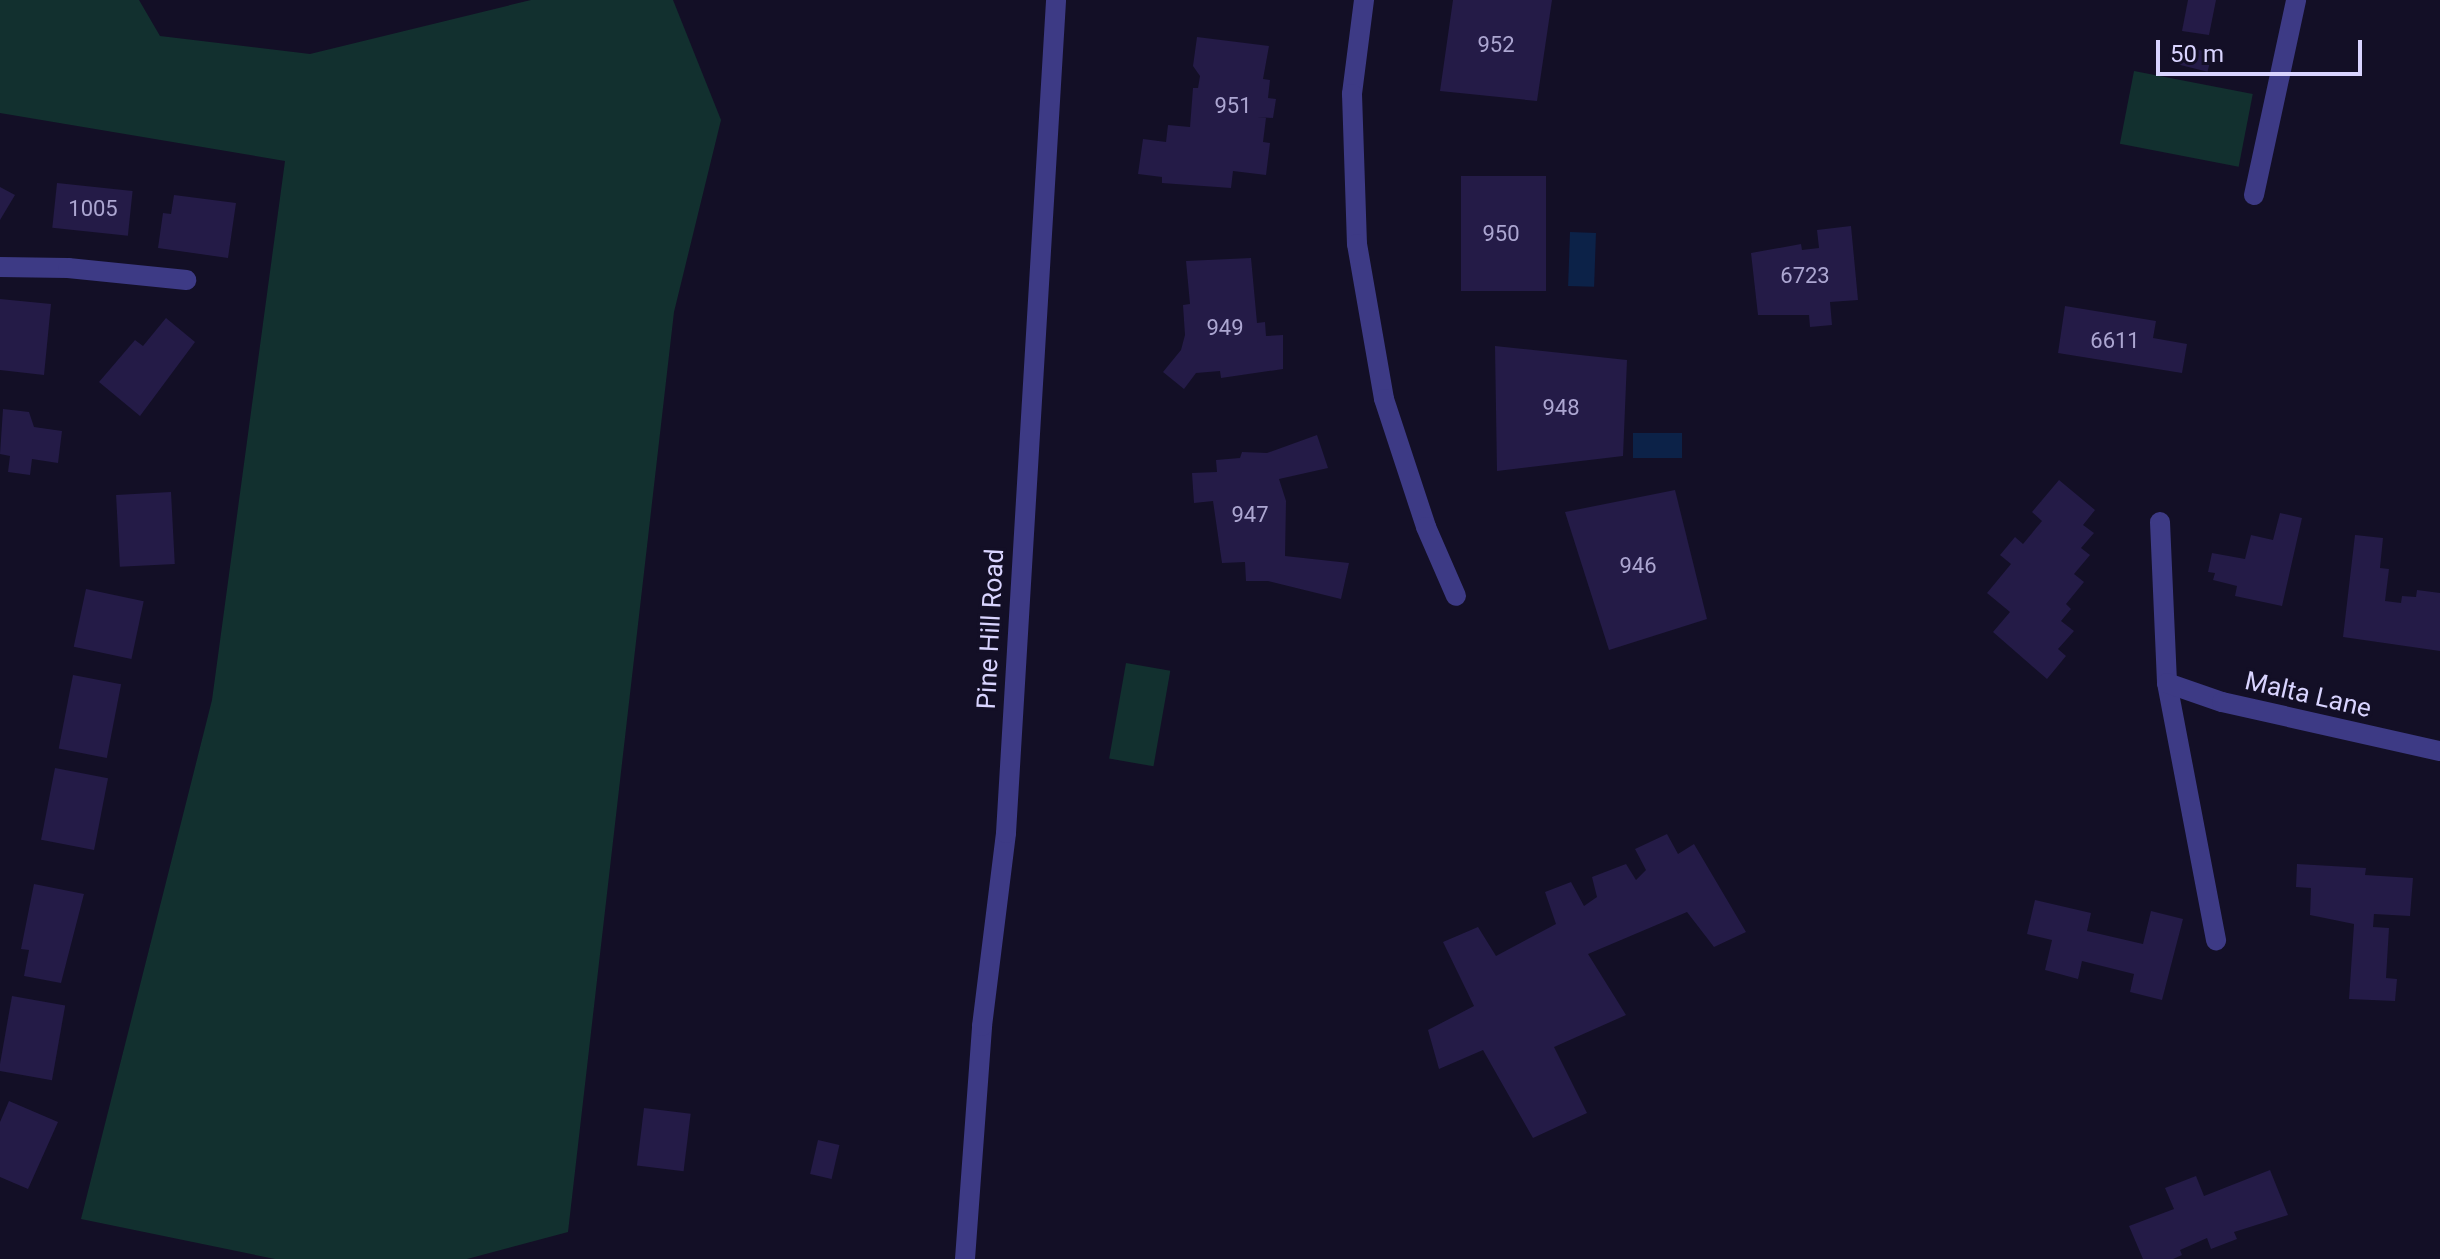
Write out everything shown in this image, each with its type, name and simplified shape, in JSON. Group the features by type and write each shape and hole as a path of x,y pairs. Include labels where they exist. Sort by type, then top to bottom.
{"street":[{"name":"Pine Hill Road","path":"965,1259 982,1026 1006,833 1056,0"},
{"path":"1364,0 1352,94 1357,244 1384,399 1426,527 1456,596"},
{"path":"2254,195 2296,0"},
{"path":"0,267 186,280"},
{"path":"2160,522 2167,683 2216,940"},
{"name":"Malta Lane","path":"2167,683 2222,702 2440,751"}],"green space":[{"path":"0,0 139,0 160,36 310,54 531,0 673,0 721,120 674,312 568,1232 467,1259 275,1259 81,1219 212,700 285,161 0,113"},
{"path":"2134,71 2253,94 2239,167 2120,144"},
{"path":"1126,663 1170,671 1153,766 1109,759"}],"water":[{"path":"1570,232 1596,233 1594,287 1568,286"},
{"path":"1633,433 1682,433 1682,458 1633,458"}],"building":[{"path":"1453,0 1552,0 1537,101 1440,91"},
{"path":"2188,0 2216,0 2209,35 2182,31"},
{"path":"1197,37 1269,46 1263,79 1270,80 1268,98 1276,99 1273,118 1257,117 1266,118 1263,142 1270,143 1266,175 1233,171 1231,188 1162,183 1162,177 1138,174 1143,139 1166,142 1168,125 1190,127 1193,88 1198,88 1200,76 1193,66"},
{"path":"2183,46 2212,53 2208,72 2178,64"},
{"path":"1461,176 1546,176 1546,291 1461,291"},
{"path":"57,183 133,191 128,236 52,228"},
{"path":"0,187 15,195 0,220"},
{"path":"174,195 236,203 228,258 158,248 163,213 171,214"},
{"path":"1851,226 1858,300 1830,302 1832,325 1810,327 1809,315 1758,315 1751,253 1801,244 1802,250 1819,248 1817,230"},
{"path":"1251,258 1257,323 1265,322 1266,336 1283,335 1283,369 1221,378 1220,371 1196,373 1184,389 1163,372 1181,350 1185,335 1183,305 1190,304 1186,261"},
{"path":"0,299 51,304 44,375 0,370"},
{"path":"2065,306 2156,321 2153,338 2187,344 2182,373 2058,353"},
{"path":"166,318 195,342 140,416 99,382 135,340 143,346"},
{"path":"1495,346 1627,360 1623,456 1497,471"},
{"path":"3,409 29,412 34,427 62,431 58,463 32,459 30,475 8,472 10,456 0,454"},
{"path":"1317,435 1328,468 1279,479 1286,501 1285,556 1349,563 1341,599 1268,581 1246,581 1245,562 1222,563 1213,501 1194,503 1192,473 1217,472 1216,460 1240,458 1242,452 1267,453"},
{"path":"2059,480 2095,510 2083,525 2094,533 2081,548 2090,555 2074,574 2084,582 2066,604 2071,609 2061,621 2074,631 2058,649 2066,656 2047,679 1993,632 2010,612 1987,593 2011,564 2000,555 2015,537 2023,544 2042,521 2032,512"},
{"path":"1675,490 1707,619 1609,650 1565,512"},
{"path":"171,492 175,564 120,567 116,495"},
{"path":"2280,513 2302,518 2282,606 2235,596 2237,586 2213,580 2215,573 2208,572 2212,553 2245,559 2251,535 2273,540"},
{"path":"2355,535 2383,538 2380,568 2389,569 2385,601 2401,603 2402,596 2416,597 2417,590 2440,593 2440,651 2343,637"},
{"path":"86,589 144,601 131,659 74,647"},
{"path":"73,675 121,684 107,758 59,749"},
{"path":"55,768 108,778 94,850 41,840"},
{"path":"1667,834 1678,854 1694,844 1746,932 1714,947 1687,912 1588,954 1626,1015 1554,1047 1587,1113 1533,1138 1483,1050 1439,1069 1428,1030 1474,1006 1443,942 1478,927 1496,956 1556,924 1545,892 1571,882 1584,906 1597,897 1592,877 1626,864 1636,880 1646,870 1635,849"},
{"path":"2297,864 2366,868 2365,875 2413,878 2410,916 2374,914 2373,927 2389,928 2386,978 2397,979 2395,1001 2349,999 2354,924 2310,915 2311,888 2296,887"},
{"path":"34,884 84,894 61,983 24,976 29,950 21,949"},
{"path":"2035,900 2091,913 2087,931 2143,944 2151,911 2183,919 2162,1000 2130,992 2134,974 2082,961 2078,979 2045,970 2052,940 2027,934"},
{"path":"12,996 65,1005 52,1080 0,1071"},
{"path":"9,1101 58,1122 28,1189 0,1177 0,1122"},
{"path":"644,1108 691,1114 684,1171 637,1166"},
{"path":"818,1140 839,1145 832,1179 810,1174"},
{"path":"2270,1170 2288,1215 2234,1232 2237,1239 2211,1249 2207,1238 2180,1250 2182,1255 2173,1259 2143,1259 2129,1226 2174,1209 2165,1188 2196,1176 2204,1196"}]}
